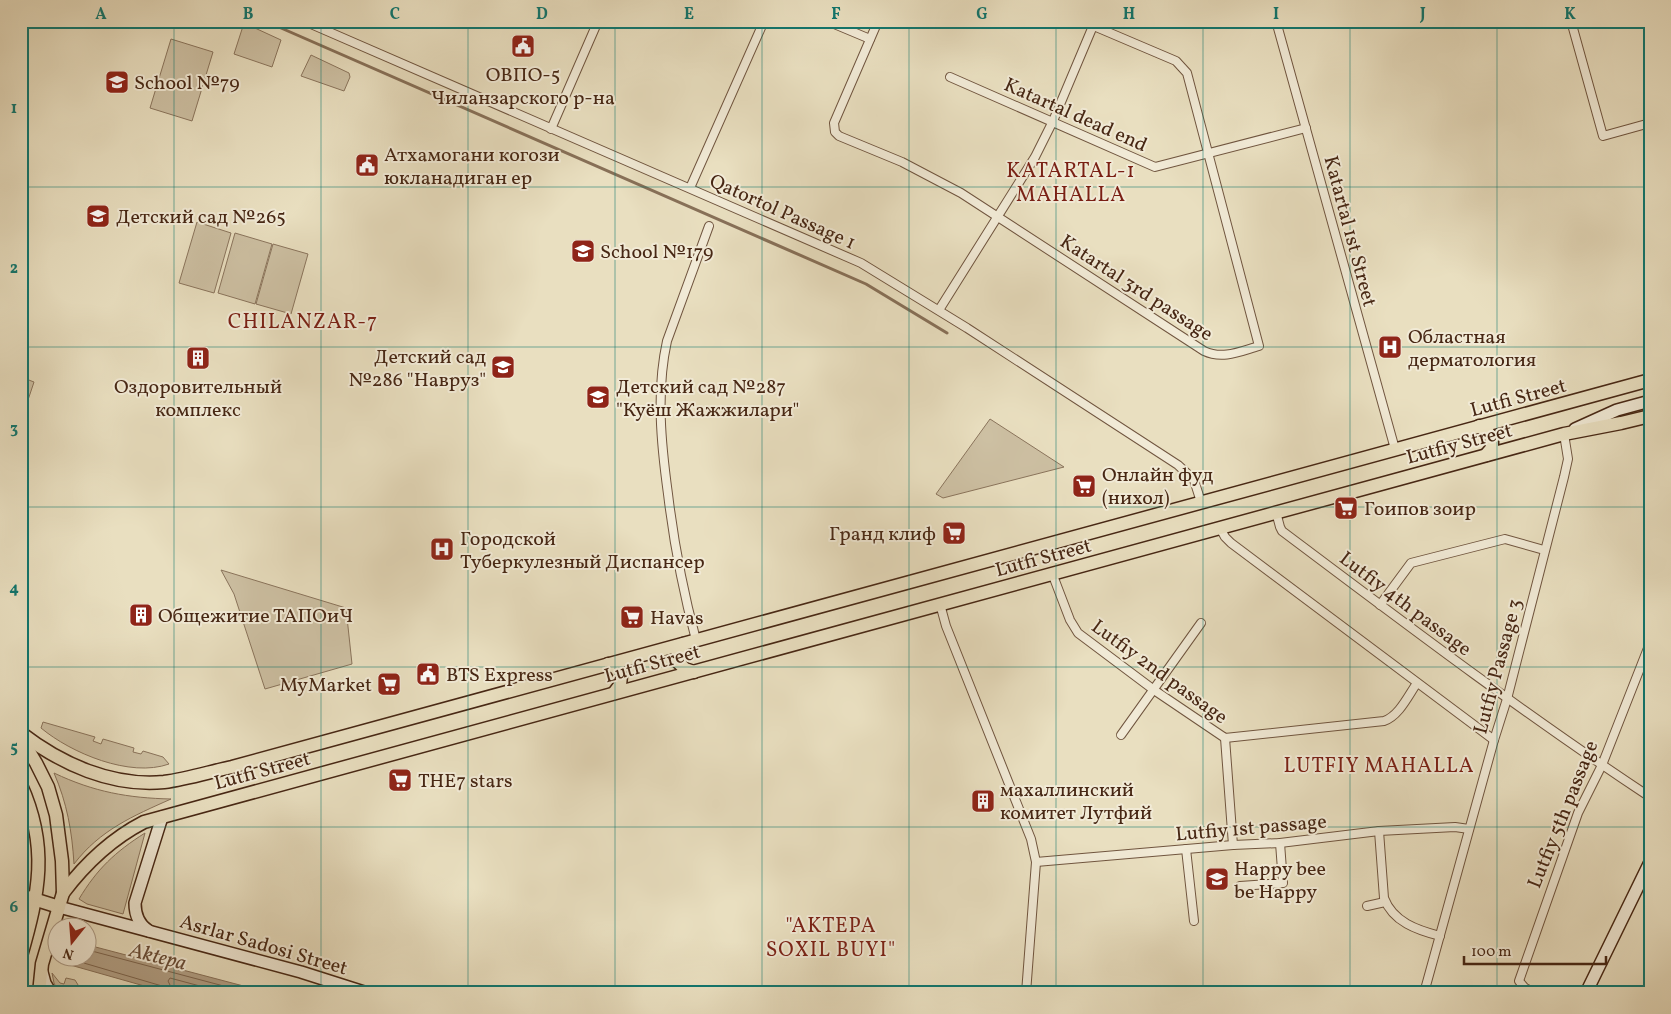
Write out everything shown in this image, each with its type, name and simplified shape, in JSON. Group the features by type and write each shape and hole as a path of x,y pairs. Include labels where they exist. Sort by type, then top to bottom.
{"main road":[{"name":"Lutfi Street","path":"1395,449 1650,380"},
{"path":"1564,434 1650,416"},
{"path":"1479,426 1487,431 1492,439 1492,448 1486,455"},
{"name":"Lutfiy Street","path":"1276,512 1564,434"},
{"name":"Lutfiy Street","path":"1201,502 1395,449"},
{"name":"Lutfi Street","path":"21,733 58,758 96,773 124,780 164,782 232,767 1201,502"},
{"name":"Lutfi Street","path":"63,893 92,859 114,840 144,822 1276,512"},
{"path":"690,642 678,652 677,661 685,669 694,672"},
{"path":"608,664 616,668 621,676 620,685 614,693"},
{"path":"21,738 48,787 56,815 61,849 63,893 42,964 39,993"},
{"path":"21,785 31,810 38,848 39,870 36,900 21,956"},
{"path":"21,895 59,907"}],"street":[{"name":"Qatortol Passage 1","path":"304,21 861,263 939,310 1104,415 1178,465 1194,480 1201,502"},
{"path":"551,129 598,21"},
{"path":"690,188 764,21"},
{"path":"827,21 870,39"},
{"name":"Katartal 3rd passage","path":"878,21 834,124 835,132 842,138 917,168 960,193 1204,351 1218,356 1259,346 1187,73 1180,64 1082,21"},
{"name":"Katartal 1st Street","path":"1276,21 1395,449"},
{"path":"1571,21 1603,136 1650,123"},
{"path":"939,310 999,218 1035,157 1053,121 1093,26"},
{"name":"Katartal dead end","path":"950,77 1155,167 1306,128"},
{"path":"690,642 662,446 661,385 667,341 709,226"},
{"name":"Lutfiy Street","path":"1564,434 1617,410 1650,401"},
{"name":"Lutfiy Passage 3","path":"1424,993 1507,699 1568,458 1564,434"},
{"name":"Lutfiy 4th passage","path":"1276,512 1282,530 1380,605 1507,699 1650,797"},
{"path":"1220,528 1231,543 1494,740"},
{"path":"1380,605 1411,563 1505,540 1544,550"},
{"name":"Lutfiy 2nd passage","path":"1052,574 1066,611 1078,633 1154,690 1225,738 1390,719 1396,714 1417,683"},
{"path":"940,604 946,626 1031,839 1036,862 1026,993"},
{"path":"1122,736 1201,623"},
{"name":"Lutfiy 5th passage","path":"1536,993 1524,988 1519,981 1578,813 1602,765 1650,643"},
{"path":"1225,738 1234,844"},
{"name":"Asrlar Sadosi Street","path":"150,931 146,930 138,920 135,912 135,903 162,817"},
{"name":"Lutfiy 1st passage","path":"1036,862 1234,844 1280,843 1379,831 1455,827 1469,829"},
{"path":"1379,831 1384,898 1390,911 1403,922 1424,932 1440,936"},
{"path":"1240,886 1283,883 1280,843"},
{"path":"1186,849 1194,921"},
{"path":"1586,993 1650,862"},
{"path":"1367,906 1385,902"},
{"name":"Asrlar Sadosi Street","path":"59,907 301,972 367,993"},
{"path":"42,964 43,978 51,993"}],"shaded area":[{"path":"244,23 281,40 272,67 234,54"},
{"path":"171,39 213,52 192,121 150,108"},
{"path":"311,55 349,73 350,77 344,91 301,76"},
{"path":"197,222 231,233 214,293 179,283"},
{"path":"235,233 272,244 255,304 218,293"},
{"path":"273,244 308,254 291,314 256,304"},
{"path":"21,377 34,382 21,421"},
{"path":"990,419 1064,467 943,498 936,494"},
{"path":"221,570 346,608 352,664 265,689 234,594"},
{"path":"43,722 95,737 93,741 101,744 103,739 134,748 133,752 141,754 143,751 163,757 169,764 137,768 102,761 68,746 54,737 41,728"},
{"path":"54,773 83,785 111,793 171,799 130,818 106,833 84,852 74,864 68,817"},
{"path":"145,833 123,914 87,904 79,899 108,862"},
{"path":"52,973 60,983 64,984 66,978 75,980 83,993 59,993"}],"water":[{"name":"Aktepa","path":"21,927 48,948 48,959 21,951"},
{"name":"Aktepa","path":"98,948 270,993 169,993 74,966 98,966"}],"pier":[{"path":"21,924 48,931 48,961 21,954"}],"waterway":[{"path":"265,21 866,284 947,333"}],"place":[{"name":"ОВПО-5 Чиланзарского р-на","path":"523,46"},
{"name":"School №79","path":"117,82"},
{"name":"Атхамогани когози юкланадиган ер","path":"367,165"},
{"name":"Детский сад №265","path":"98,216"},
{"name":"School №179","path":"583,251"},
{"name":"Областная дерматология","path":"1390,347"},
{"name":"Оздоровительный комплекс","path":"198,358"},
{"name":"Детский сад №286 \"Навруз\"","path":"503,367"},
{"name":"Детский сад №287 \"Куёш Жажжилари\"","path":"598,397"},
{"name":"Онлайн фуд (нихол)","path":"1084,486"},
{"name":"Гоипов зоир","path":"1346,508"},
{"name":"Гранд клиф","path":"954,533"},
{"name":"Городской Туберкулезный Диспансер","path":"442,549"},
{"name":"Общежитие ТАПОиЧ","path":"141,615"},
{"name":"Havas","path":"632,617"},
{"name":"BTS Express","path":"428,674"},
{"name":"MyMarket","path":"389,684"},
{"name":"THE7 stars","path":"400,780"},
{"name":"махаллинский комитет Лутфий","path":"983,801"},
{"name":"Happy bee be Happy","path":"1217,879"}],"district":[{"name":"KATARTAL-1 MAHALLA","path":"1071,182"},
{"name":"CHILANZAR-7","path":"303,321"},
{"name":"LUTFIY MAHALLA","path":"1379,765"},
{"name":"\"AKTEPA SOXIL BUYI\"","path":"831,937"}]}
